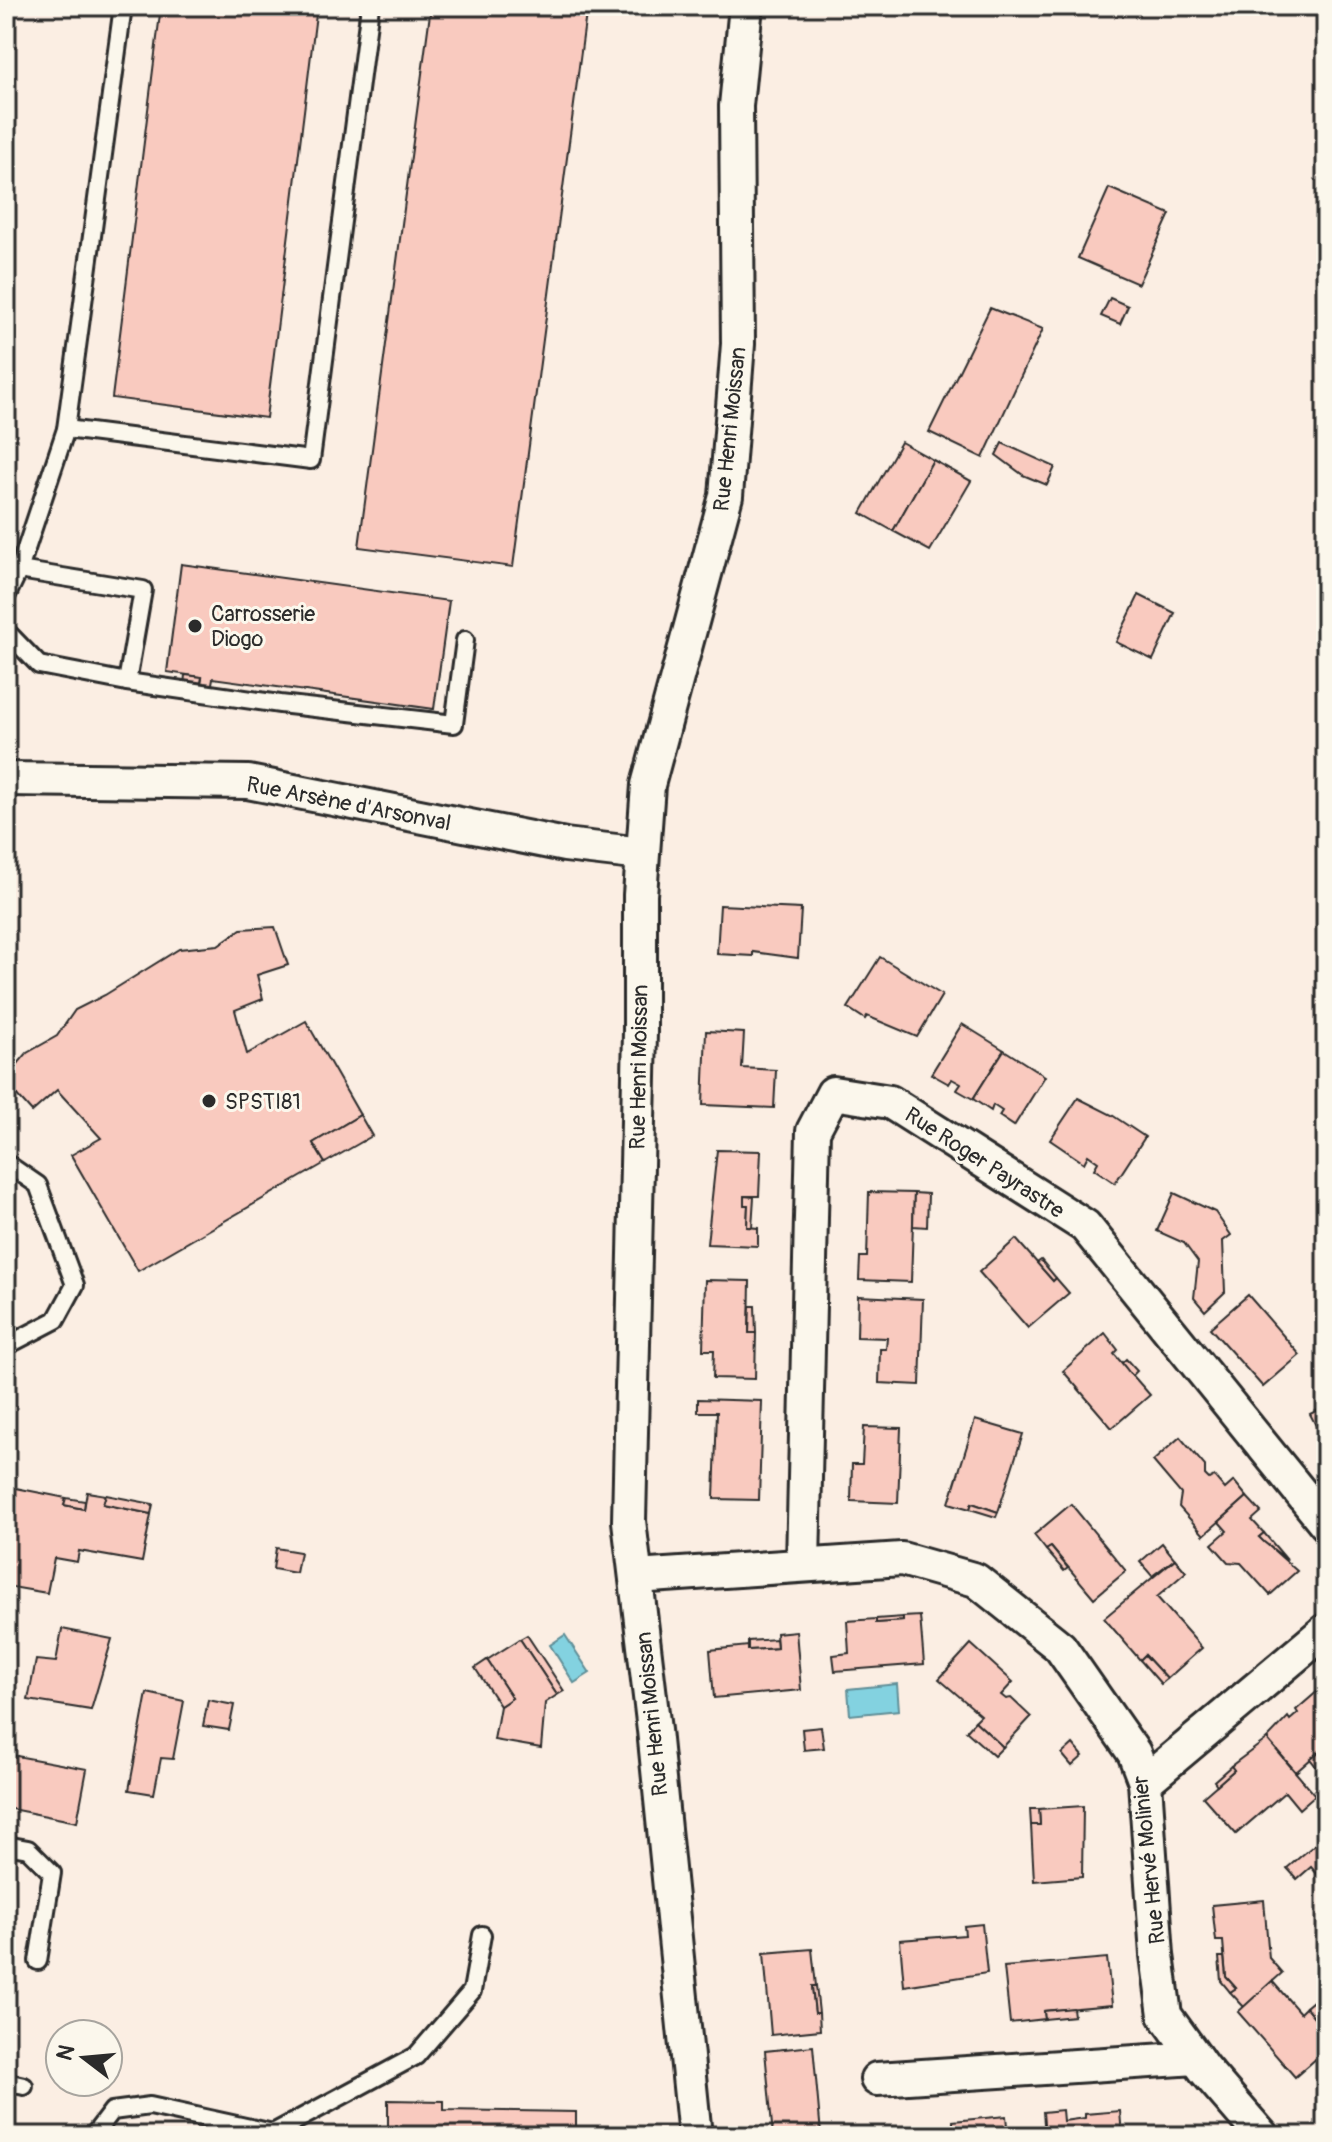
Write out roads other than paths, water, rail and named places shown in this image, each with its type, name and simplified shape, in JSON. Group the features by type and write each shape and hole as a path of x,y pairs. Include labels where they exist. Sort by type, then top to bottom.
{"street":[{"name":"Rue Henri Moissan","path":"695,2136 629,1521 642,854 648,785 726,496 738,344 736,106 746,6"},
{"name":"Rue Arsène d'Arsonval","path":"6,779 248,782 565,845 642,854"},
{"name":"Rue Roger Payrastre","path":"803,1564 813,1131 833,1093 890,1102 1085,1226 1326,1524"},
{"name":"Rue Hervé Molinier","path":"636,1577 902,1559 976,1580 1060,1647 1134,1753 1145,1782 1157,1955 1165,2015 1196,2058 1262,2136"},
{"path":"1145,1782 1326,1630"},
{"path":"877,2079 1196,2058"}],"lane":[{"path":"6,597 19,570 66,429 123,6"},
{"path":"66,429 311,460 370,6"},
{"path":"19,570 143,590 127,682"},
{"path":"6,631 39,665 127,682 280,704 454,724 465,640"},
{"path":"6,1163 38,1185 75,1285 56,1320 6,1346"},
{"path":"6,1845 28,1849 52,1873 38,1961"},
{"path":"93,2136 112,2111 150,2106 272,2135 416,2056 472,1991 482,1935"},
{"path":"6,2082 24,2086"}],"water":[{"path":"565,1635 590,1673 574,1683 550,1645"},
{"path":"897,1684 899,1710 850,1715 848,1689"}],"place":[{"name":"Carrosserie Diogo","path":"195,626"},
{"name":"SPSTI81","path":"209,1101"}]}
